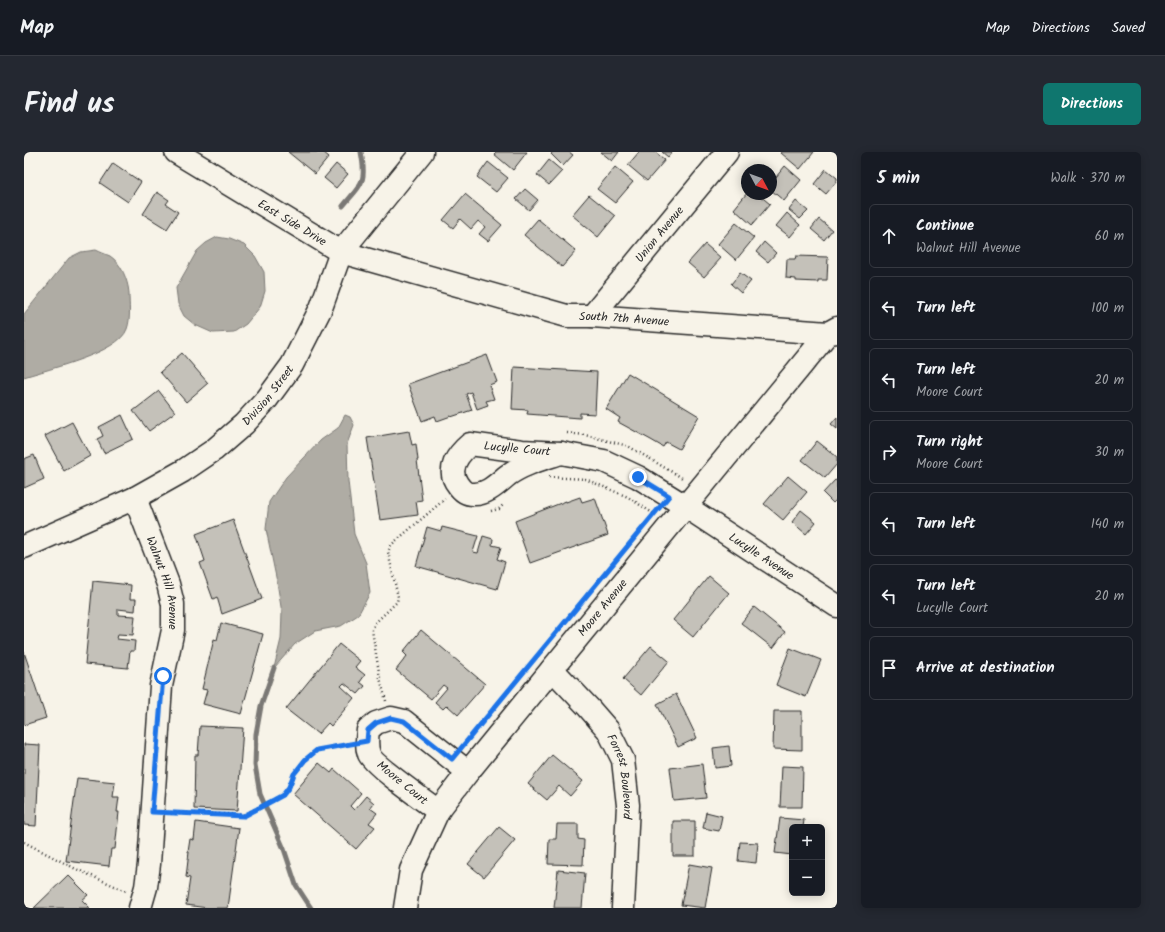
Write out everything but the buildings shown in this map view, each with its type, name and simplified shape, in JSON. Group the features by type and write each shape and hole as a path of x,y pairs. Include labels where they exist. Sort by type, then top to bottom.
{"street":[{"name":"East Side Drive","path":"176,152 341,252 417,274"},
{"name":"Division Street","path":"24,547 135,498 184,471 214,450 244,424 267,400 292,365 321,308 341,252 422,152"},
{"name":"Union Avenue","path":"592,316 727,152"},
{"name":"South 7th Avenue","path":"417,274 567,316 592,316 834,331"},
{"name":"Moore Avenue","path":"405,908 411,870 438,811 552,669 677,501 834,331"},
{"name":"Lucylle Court","path":"561,453 519,468 488,490 474,494 462,491 454,480 453,468 460,452 470,444 522,451 561,453 604,461 638,477 677,501"},
{"name":"Walnut Hill Avenue","path":"135,498 168,584 173,604 173,630 161,686 149,864 146,887 141,905"},
{"name":"Lucylle Avenue","path":"677,501 837,606"},
{"name":"Forrest Boulevard","path":"552,669 608,730 623,760 628,806 623,908"},
{"path":"356,741 376,723 388,706 404,721 468,772"},
{"name":"Moore Court","path":"356,741 382,768 438,811"}],"path":[{"path":"649,520 677,501 684,478"},
{"path":"388,706 380,678 372,630 375,622 397,602 398,597 388,552 391,545 402,535 460,487"},
{"path":"152,812 244,816 283,795 289,787 294,774 305,760 317,750 356,741"},
{"path":"24,842 76,869 121,888 141,905"}],"shaded area":[{"path":"217,237 229,239 244,245 255,256 264,272 265,291 260,307 246,324 234,332 213,333 195,325 184,316 178,304 176,288 197,251 206,243"},
{"path":"96,250 114,259 121,267 125,277 129,293 129,320 127,329 121,338 111,346 97,353 65,365 24,377 24,314 69,258 81,252"},
{"path":"345,415 350,417 354,425 347,444 348,481 354,534 366,563 370,593 358,615 341,626 315,631 295,644 274,668 281,639 282,613 266,529 269,502 286,477 321,440 338,428"}],"waterway":[{"path":"343,206 359,187 363,177 361,152"},
{"path":"274,668 261,706 256,734 255,765 260,794 284,849 296,885 311,908"}],"route":[{"path":"163,676 152,812 244,816 283,795 289,787 294,774 305,760 317,750 367,741 368,730 376,723 391,718 404,721 452,759 669,496 638,477"}]}
